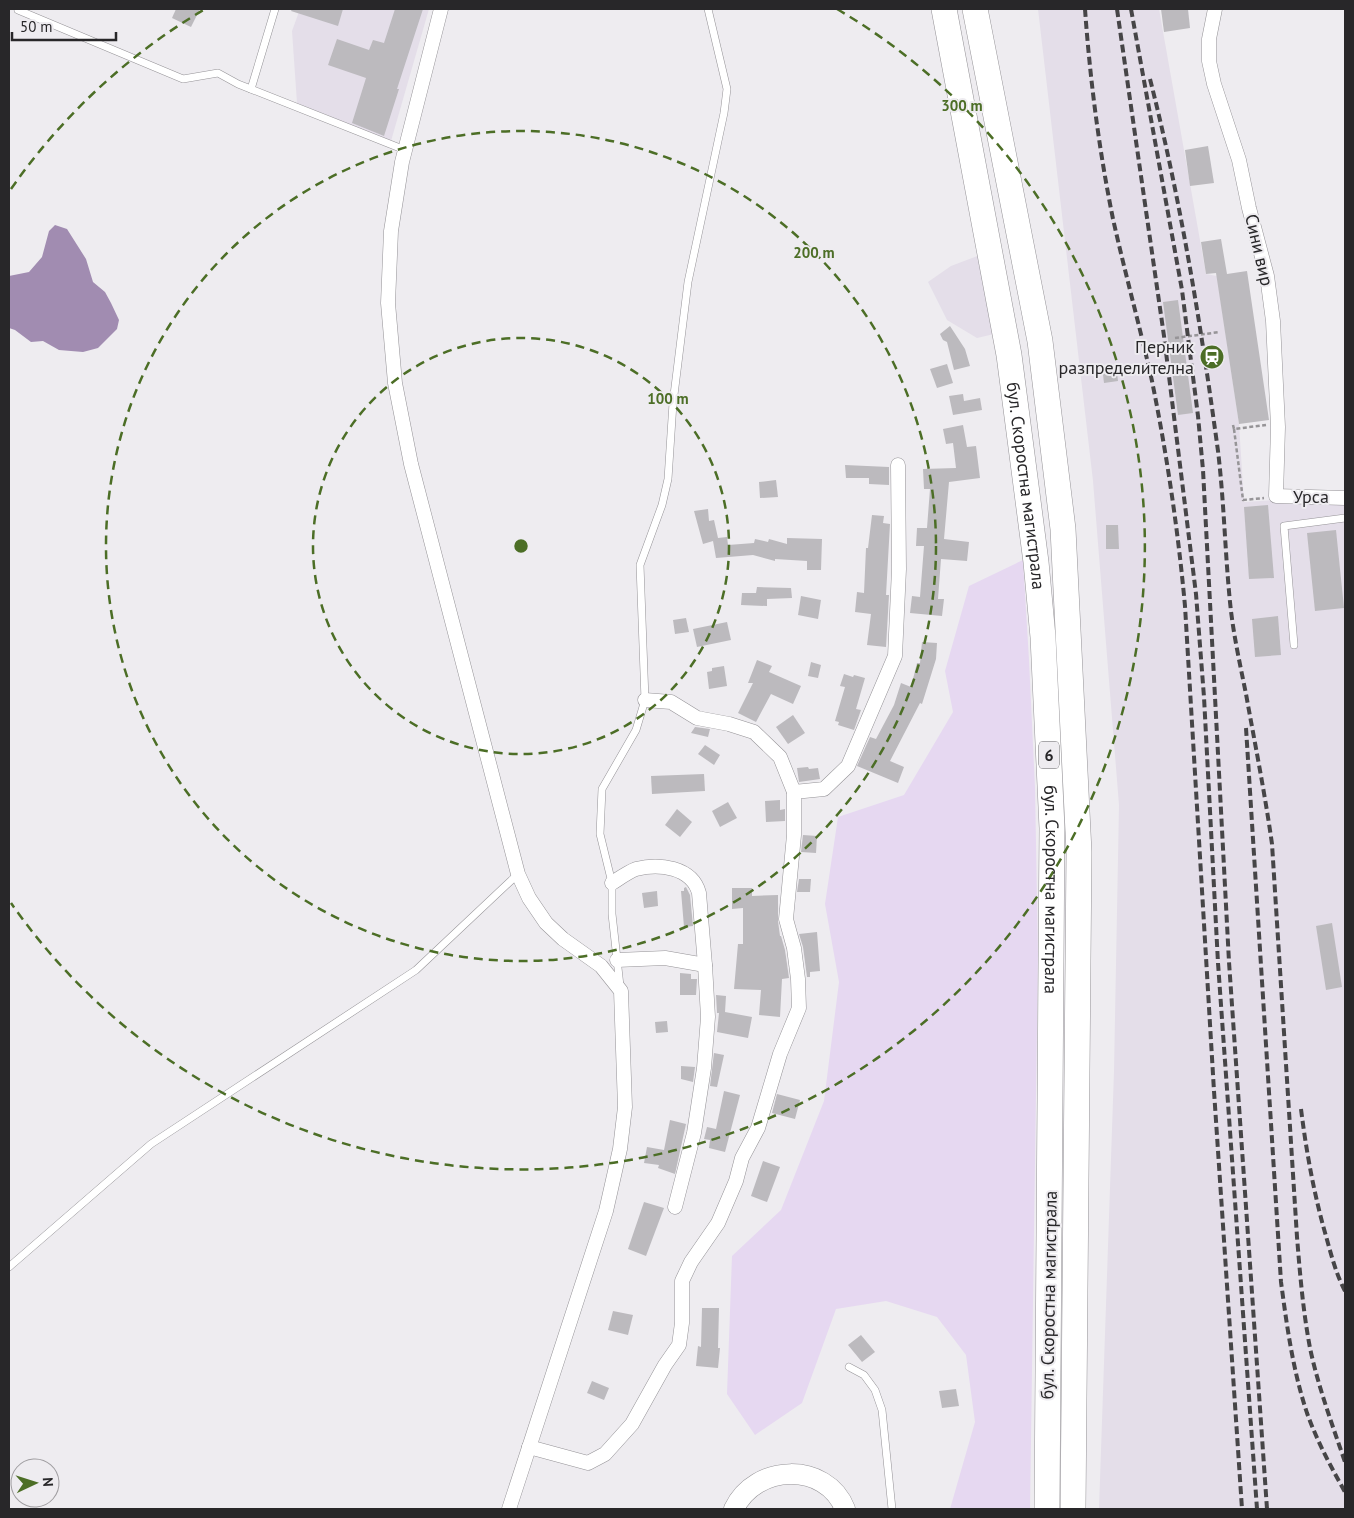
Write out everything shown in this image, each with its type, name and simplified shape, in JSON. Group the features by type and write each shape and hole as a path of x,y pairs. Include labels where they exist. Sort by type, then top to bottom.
{"highway":[{"name":"бул. Скоростна магистрала","path":"944,9 1009,355 1036,562 1042,637 1052,828 1052,1045 1047,1509"},
{"name":"бул. Скоростна магистрала","path":"975,9 1040,341 1062,530 1079,852 1073,1509"}],"street":[{"path":"441,9 405,150 391,231 388,304 395,383 413,474 518,874 529,898 546,923 563,939 601,966 621,991 625,1107 620,1149 606,1211 509,1509"},
{"name":"Сини вир","path":"1215,9 1209,38 1209,61 1214,84 1239,160 1267,276 1273,321 1278,427 1276,496"},
{"path":"794,792 824,790 848,766 895,656 899,569 898,465"},
{"name":"Урса","path":"1276,496 1345,498"},
{"path":"529,1447 588,1463 605,1454 632,1424 665,1365 679,1345 682,1324 682,1281 691,1262 718,1223 736,1181 742,1158 758,1128 780,1054 799,1008 794,948 786,919 794,835 794,792 780,757 754,732 728,724 697,718 671,702 646,700"},
{"path":"612,883 634,870 653,866 671,868 690,877 696,884 699,893 708,1017 704,1068 694,1133 675,1207"},
{"path":"617,960 665,958 705,965"},
{"path":"734,1509 737,1503 753,1486 768,1478 796,1474 818,1479 829,1486 837,1494 845,1509"}],"lane":[{"path":"252,90 275,9"},
{"path":"621,991 612,914 612,883 600,834 602,790 636,730 646,700 640,565 662,505 668,479 673,403 688,282 724,113 727,89 708,9"},
{"path":"18,10 183,79 218,73 252,90 405,150"},
{"path":"1294,645 1284,526 1345,518"},
{"path":"9,1267 151,1144 416,970 518,874"},
{"path":"849,1367 864,1375 875,1390 882,1410 892,1509"}],"path":[{"path":"1175,338 1220,332"},
{"path":"1233,425 1243,500 1262,498"},
{"path":"1234,429 1260,425"}],"shaded area":[{"path":"300,9 429,9 391,141 297,103 292,31"},
{"path":"1038,9 1159,9 1206,274 1217,276 1239,424 1244,502 1345,496 1345,1509 1099,1509 1114,1071 1119,805 1093,481"},
{"path":"55,225 67,229 86,259 93,282 105,292 119,320 117,329 98,348 83,352 59,350 43,341 31,342 15,330 9,328 9,276 29,272 42,257 49,231"},
{"path":"980,255 994,334 977,338 947,320 928,282 951,266"},
{"path":"1023,560 1035,788 1038,955 1030,1509 950,1509 975,1422 966,1355 937,1317 886,1301 836,1309 802,1403 755,1435 727,1394 732,1256 781,1210 824,1101 839,982 825,904 838,817 904,795 953,712 945,671 969,586"}],"building":[{"path":"176,9 200,9 191,27 172,18"},
{"path":"292,9 343,9 338,26 291,11"},
{"path":"395,9 423,9 384,136 352,123 366,78 328,65 337,39 369,50 373,40 384,43"},
{"path":"1161,9 1188,9 1190,28 1164,32"},
{"path":"1208,146 1214,183 1190,186 1185,150"},
{"name":"Перник разпределителна","path":"1221,239 1227,274 1247,271 1269,420 1239,424 1216,273 1206,274 1201,242"},
{"path":"1178,300 1193,413 1178,415 1163,302"},
{"path":"950,326 965,349 970,366 954,370 947,342 943,340 940,334"},
{"path":"947,364 953,383 937,388 930,369"},
{"path":"1116,365 1118,381 1104,383 1102,366"},
{"path":"963,394 964,401 980,398 982,410 953,415 949,396"},
{"path":"963,425 967,447 976,446 980,478 949,482 944,539 969,542 967,561 941,559 938,599 944,599 942,616 910,613 912,596 920,597 924,546 916,546 917,528 927,528 930,489 924,489 923,469 956,468 953,443 946,444 943,429"},
{"path":"845,465 889,467 889,485 869,484 869,478 846,478"},
{"path":"776,480 778,497 760,498 759,482"},
{"path":"1268,505 1274,578 1249,579 1244,507"},
{"path":"708,509 709,521 714,520 718,538 727,537 728,545 754,543 755,539 768,542 769,539 787,544 787,538 822,539 821,570 807,570 807,561 775,559 775,561 753,555 716,558 713,541 703,544 694,511"},
{"path":"872,515 884,516 883,523 890,524 886,595 889,595 886,647 867,645 871,614 855,612 857,592 864,593 866,548 868,548"},
{"path":"1106,525 1118,525 1119,549 1106,549"},
{"path":"1336,530 1344,608 1315,611 1307,533"},
{"path":"757,587 791,588 792,598 767,599 767,606 741,605 742,593 756,593"},
{"path":"801,596 821,600 818,619 798,615"},
{"path":"1278,616 1281,655 1255,657 1252,619"},
{"path":"686,618 689,632 675,634 673,620"},
{"path":"727,622 731,640 697,647 693,629"},
{"path":"922,642 937,643 936,659 922,704 920,703 890,761 904,767 898,783 857,766 870,737 876,739 894,705 901,683 911,687 917,663 920,663"},
{"path":"757,660 772,666 769,672 801,686 793,704 771,694 756,722 738,713 753,683 748,683"},
{"path":"811,662 821,665 818,678 808,676"},
{"path":"724,666 727,686 709,689 707,672 712,671 712,668"},
{"path":"844,674 865,678 856,709 861,710 854,730 838,725 839,722 835,721 845,687 840,686"},
{"path":"793,715 805,733 788,744 776,727"},
{"path":"695,727 710,729 708,737 691,733"},
{"path":"705,745 720,755 714,765 698,754"},
{"path":"808,767 809,769 818,768 820,779 799,782 797,768"},
{"path":"704,774 705,791 652,794 651,776"},
{"path":"780,800 780,810 785,809 785,821 766,822 765,801"},
{"path":"728,802 737,818 720,827 712,811"},
{"path":"677,809 692,822 680,837 665,825"},
{"path":"803,835 817,836 816,853 801,852"},
{"path":"799,879 811,879 810,892 797,892"},
{"path":"686,887 690,895 693,926 684,927 681,891 684,891"},
{"path":"732,888 752,888 752,896 778,895 778,921 789,978 782,979 780,1017 759,1015 761,990 734,989 738,944 743,944 743,908 732,909"},
{"path":"657,891 658,906 644,908 642,893"},
{"path":"1332,923 1342,987 1326,990 1316,926"},
{"path":"817,932 820,971 810,972 810,977 807,977 803,947 799,934"},
{"path":"680,973 691,974 691,979 697,979 696,995 680,995"},
{"path":"716,995 726,996 725,1012 752,1017 748,1038 717,1032 719,1013 717,1013"},
{"path":"667,1021 668,1032 656,1033 655,1022"},
{"path":"714,1053 724,1055 717,1087 710,1086"},
{"path":"681,1066 695,1067 693,1082 681,1079"},
{"path":"724,1091 740,1095 725,1152 709,1148 710,1140 704,1139 707,1127 716,1129"},
{"path":"777,1094 800,1100 795,1119 772,1113"},
{"path":"670,1120 686,1124 675,1174 658,1168 659,1165 644,1163 647,1147 664,1150"},
{"path":"763,1161 780,1167 767,1202 751,1196"},
{"path":"644,1202 664,1208 646,1256 628,1249"},
{"path":"702,1308 719,1308 718,1348 720,1348 718,1368 696,1366 698,1346 701,1347"},
{"path":"613,1311 633,1315 628,1335 608,1330"},
{"path":"861,1335 875,1352 862,1362 848,1345"},
{"path":"592,1381 609,1388 604,1400 587,1393"},
{"path":"956,1389 959,1406 942,1408 939,1391"}],"railway":[{"path":"1085,9 1092,88 1103,167 1113,219 1152,381 1172,493 1185,606 1214,1091 1242,1509"},
{"path":"1117,9 1164,336 1196,594 1204,697 1218,963 1257,1509"},
{"path":"1131,9 1182,290 1203,470 1229,962 1267,1509"},
{"path":"1150,79 1181,217 1205,357 1222,489 1228,583 1233,625 1272,844 1297,1237 1305,1320 1317,1376 1345,1462"},
{"path":"1246,728 1281,1282 1291,1349 1302,1397 1320,1444 1345,1492"},
{"path":"1301,1109 1310,1169 1320,1214 1333,1261 1345,1291"}],"place":[{"name":"Перник разпределителна","path":"1212,357"}]}
